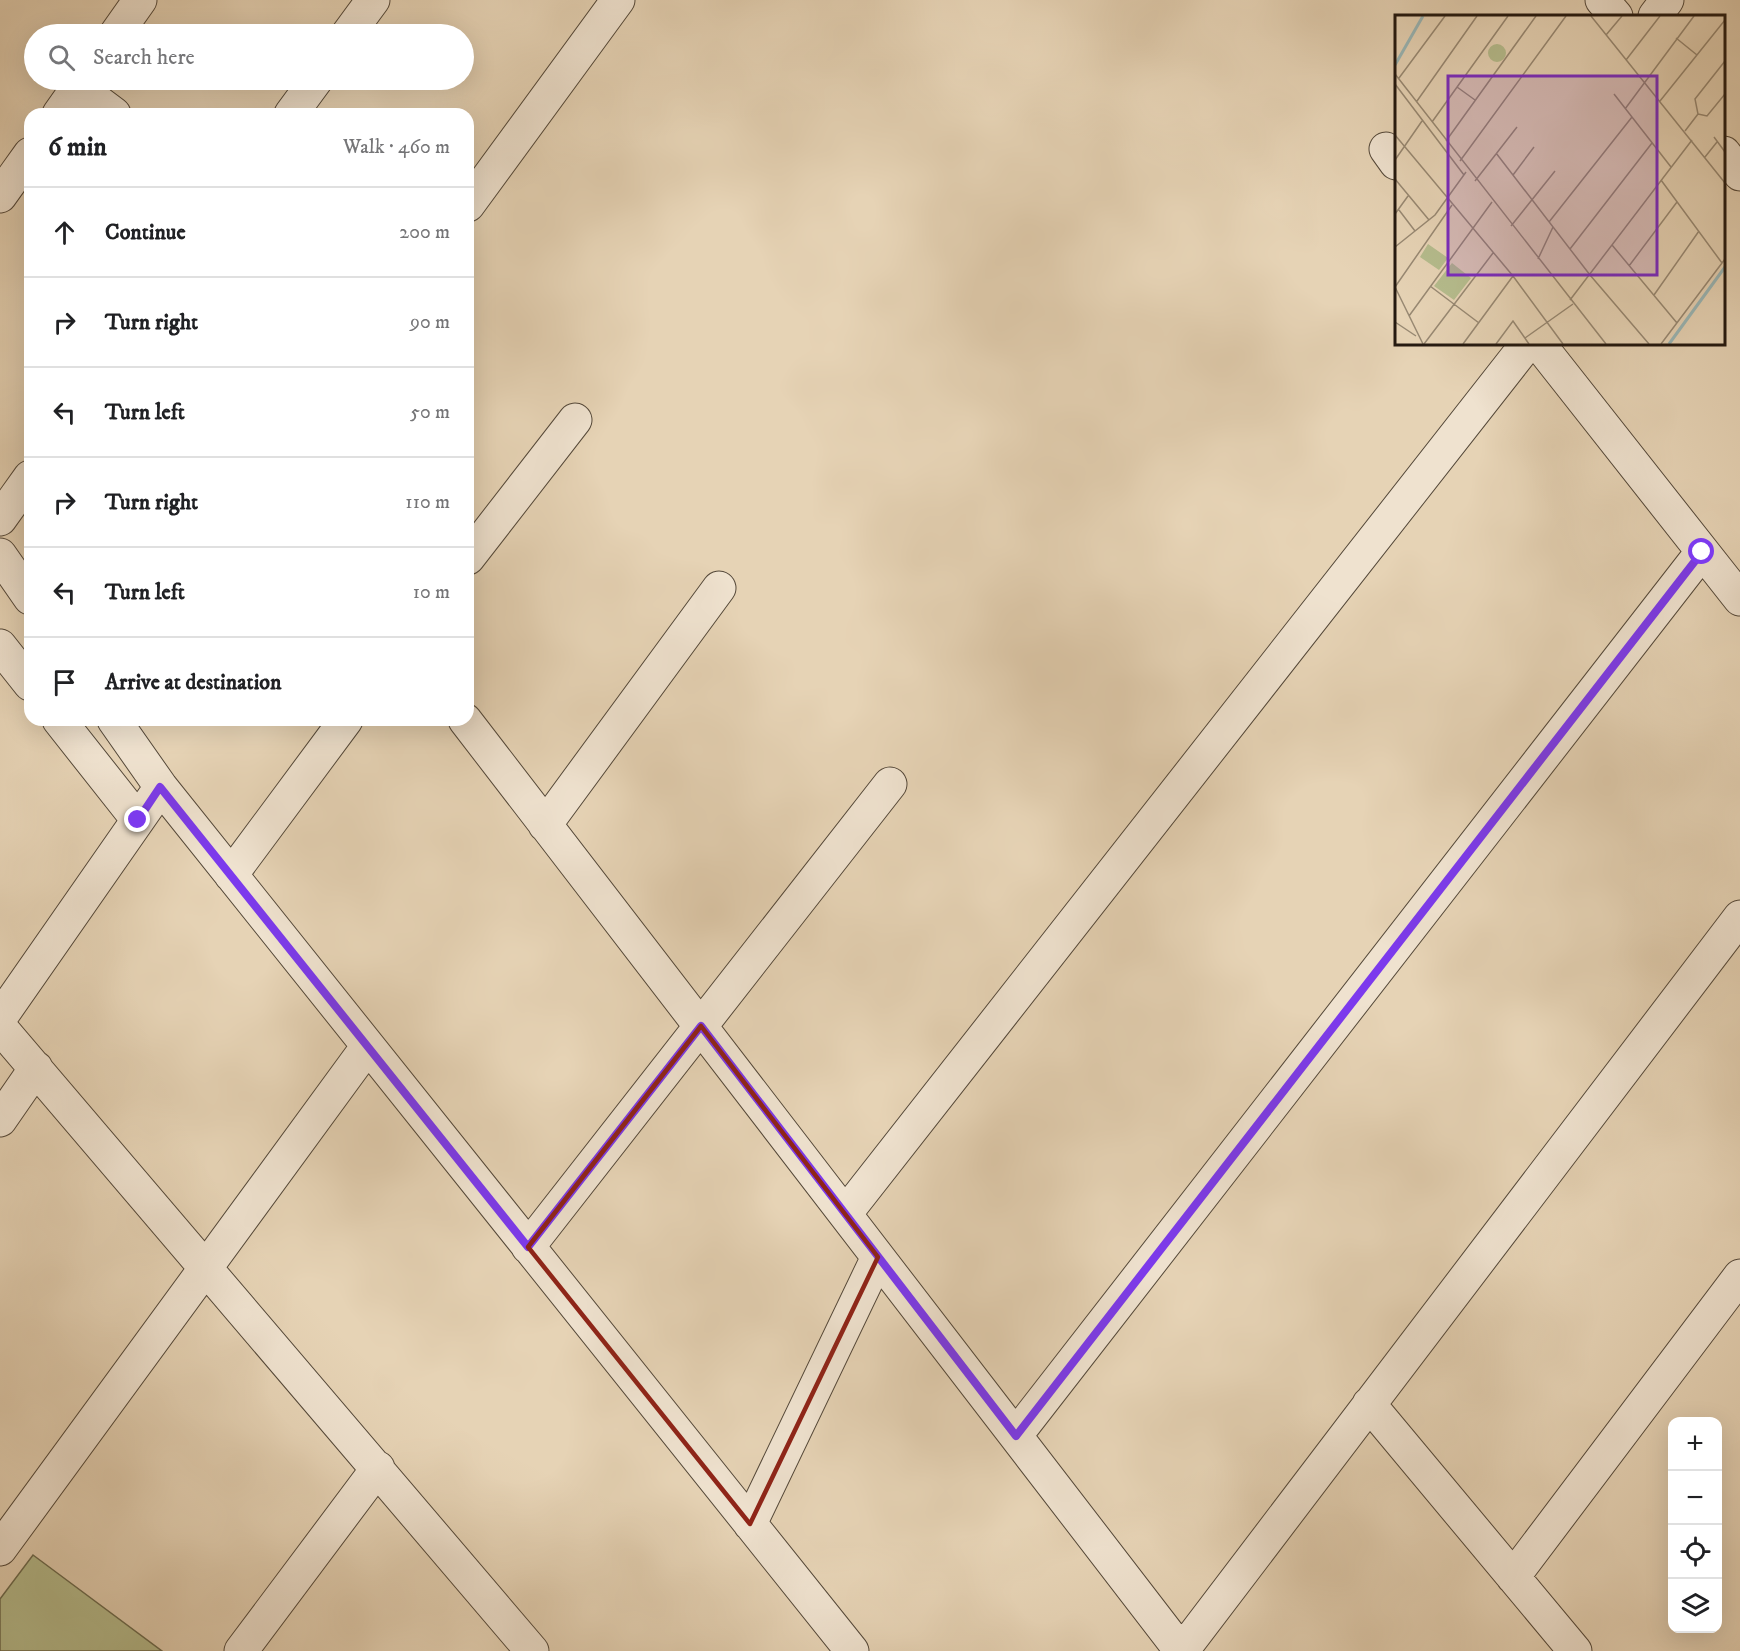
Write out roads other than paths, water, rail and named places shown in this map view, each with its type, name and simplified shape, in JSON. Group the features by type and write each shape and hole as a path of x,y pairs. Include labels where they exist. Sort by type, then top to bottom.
{"street":[{"path":"123,24 140,0"},
{"path":"355,24 373,0"},
{"path":"474,197 618,0"},
{"path":"1602,0 1615,15"},
{"path":"1656,15 1667,0"},
{"path":"63,108 76,90"},
{"path":"88,90 108,108"},
{"path":"295,108 309,90"},
{"path":"1725,154 1740,174"},
{"path":"0,196 24,162"},
{"path":"845,1214 1526,345"},
{"path":"1540,345 1740,599"},
{"path":"474,550 575,420"},
{"path":"0,519 24,485"},
{"path":"1016,1436 1702,552"},
{"path":"0,555 24,589"},
{"path":"545,825 719,588"},
{"path":"0,646 24,676"},
{"path":"64,726 138,820"},
{"path":"118,726 160,787 852,1651"},
{"path":"231,875 342,726"},
{"path":"470,726 1181,1651 1740,917"},
{"path":"528,1247 890,784"},
{"path":"0,1018 160,787"},
{"path":"0,1027 532,1651"},
{"path":"0,1549 368,1046"},
{"path":"0,1120 36,1068"},
{"path":"750,1524 878,1257"},
{"path":"1513,1576 1740,1276"},
{"path":"1369,1404 1575,1651"},
{"path":"241,1651 378,1468"}]}
